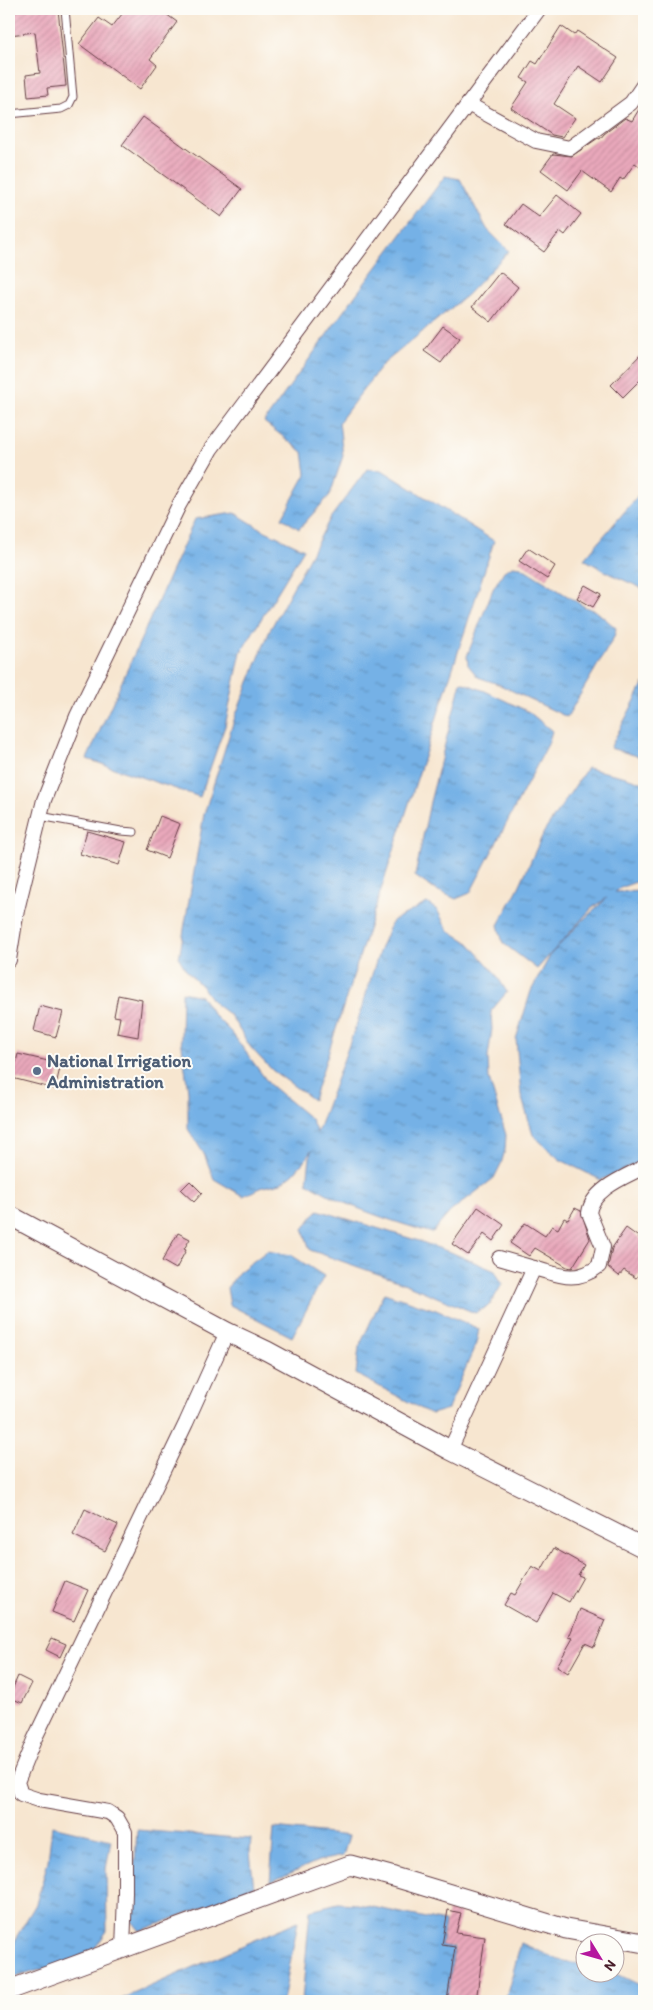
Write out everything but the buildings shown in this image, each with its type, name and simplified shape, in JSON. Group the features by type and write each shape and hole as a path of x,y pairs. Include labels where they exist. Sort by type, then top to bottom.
{"street":[{"path":"9,960 17,910 44,800 77,716 179,506 211,450 539,9"},
{"path":"468,104 536,141 570,148 631,103 644,84"},
{"path":"499,1258 571,1278 584,1276 599,1266 603,1247 589,1213 590,1208 595,1199 613,1182 644,1167"},
{"path":"9,1215 450,1450 644,1548"},
{"path":"450,1450 534,1268"},
{"path":"123,1949 125,1832 117,1818 108,1812 39,1800 21,1794 17,1782 34,1740 182,1432 227,1332"},
{"path":"9,1990 350,1865 566,1929 644,1943"}],"lane":[{"path":"9,114 61,109 69,105 73,97 65,9"},
{"path":"40,816 121,832 134,832"}],"water":[{"path":"445,176 460,179 487,229 509,251 467,295 382,365 339,422 343,456 330,495 299,529 282,518 306,474 303,452 264,422 343,312"},
{"path":"367,469 382,470 494,541 313,1100 272,1070 251,1048 230,1015 214,1003 186,970 179,958 204,814 235,717 270,630 331,517"},
{"path":"644,489 644,589 610,574 584,559"},
{"path":"235,513 261,529 304,549 241,652 225,726 200,797 87,759 195,519"},
{"path":"513,566 521,567 585,607 596,611 616,628 614,637 567,717 498,684 478,677 468,665 467,656 493,589 504,571"},
{"path":"461,682 529,712 552,731 548,744 470,893 456,899 432,888 415,876 430,802"},
{"path":"644,683 644,758 610,748"},
{"path":"587,768 644,783 644,879 622,887 615,892 644,891 644,1160 601,1180 559,1159 533,1135 521,1095 516,1039 531,991 551,954 607,898 592,908 537,969 503,943 498,925 518,889 544,832"},
{"path":"427,903 437,910 448,930 469,943 495,973 507,992 491,1011 492,1029 488,1057 489,1079 506,1135 505,1150 494,1178 450,1212 432,1233 352,1206 307,1182 311,1150 307,1158 293,1174 281,1183 263,1187 243,1196 214,1179 204,1154 188,1129 188,1091 181,1038 182,992 201,996 213,1014 232,1033 269,1084 311,1119 317,1133 358,1020 379,952 392,921"},
{"path":"318,1210 455,1254 495,1271 502,1284 490,1305 475,1313 401,1282 310,1250 303,1229"},
{"path":"267,1251 291,1255 324,1276 292,1337 230,1305 227,1288 239,1272"},
{"path":"384,1293 436,1310 479,1329 476,1344 448,1409 431,1414 356,1374 359,1347"},
{"path":"52,1826 111,1840 106,1869 107,1931 95,1948 71,1961 9,1979 9,1957 17,1936 36,1904 48,1861"},
{"path":"274,1828 349,1836 343,1856 318,1861 270,1882"},
{"path":"137,1830 251,1839 250,1852 254,1888 140,1931 131,1920"},
{"path":"338,1903 358,1904 445,1922 441,1945 454,1948 447,2001 302,2001 310,1910"},
{"path":"298,1921 283,2001 117,2001"},
{"path":"521,1943 559,1960 576,1963 576,1982 626,1982 626,1978 644,1987 644,2001 505,2001"}],"place":[{"name":"National Irrigation Administration","path":"37,1071"}]}
